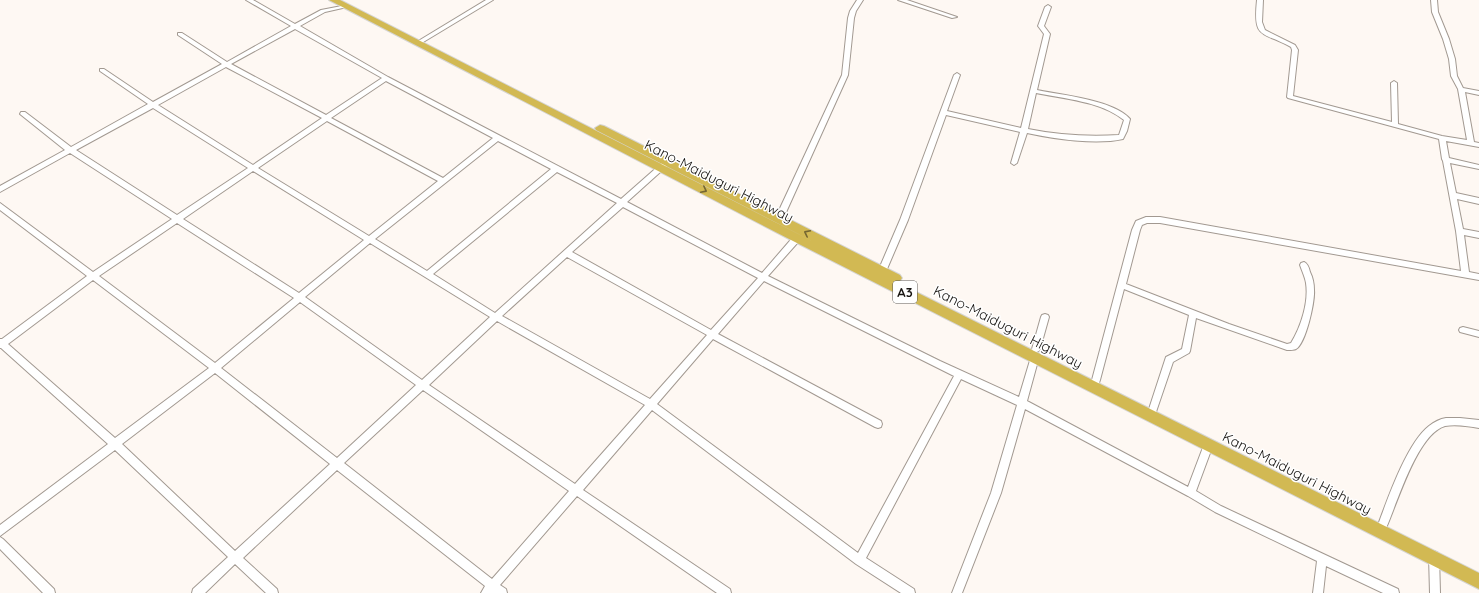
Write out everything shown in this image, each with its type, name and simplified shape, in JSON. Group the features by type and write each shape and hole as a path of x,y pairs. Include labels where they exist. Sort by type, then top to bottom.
{"highway":[{"name":"Kano-Maiduguri Highway","path":"331,0 345,3 663,165 798,238 880,275 1036,353 1208,445 1434,555 1479,572"},
{"name":"Kano-Maiduguri Highway","path":"663,165 779,218 880,275"},
{"name":"Kano-Maiduguri Highway","path":"1036,353 1096,380 1382,525 1479,581"}],"street":[{"path":"249,0 386,78 762,277 959,374 1022,403 1191,493 1218,509 1322,560 1394,593"},
{"path":"323,11 328,7 331,0"},
{"path":"779,218 845,75 851,18 853,11 860,0"},
{"path":"900,0 954,17"},
{"path":"1260,0 1257,21 1259,27 1265,33 1293,46 1295,50 1290,97 1395,124 1442,138 1479,145"},
{"path":"1434,0 1435,12 1452,59 1454,76 1461,89 1471,143"},
{"path":"421,42 486,1"},
{"path":"0,189 323,11 345,3"},
{"path":"1014,163 1024,131 1047,34 1041,26 1048,7"},
{"path":"180,34 226,64 442,181"},
{"path":"102,70 152,104 253,168 496,317 652,404 860,560 910,593"},
{"path":"880,275 904,220 957,75"},
{"path":"273,593 115,444 1,344 93,276 386,78"},
{"path":"1394,83 1395,124"},
{"path":"1461,89 1479,92"},
{"path":"944,112 1024,131 1068,138 1121,137 1124,131 1127,119 1117,111 1094,104 1034,91"},
{"path":"23,114 70,150 299,297 422,385 726,593"},
{"path":"0,531 215,368 370,239 498,138"},
{"path":"1442,138 1460,231 1465,273"},
{"path":"1446,159 1479,167"},
{"path":"197,593 663,165"},
{"path":"428,274 556,169"},
{"path":"1453,195 1479,201"},
{"path":"0,206 338,463 489,589 502,593"},
{"path":"1096,380 1136,230 1139,223 1146,220 1160,220 1256,236 1479,276"},
{"path":"1460,231 1479,235"},
{"path":"489,589 577,491 762,277 798,238"},
{"path":"567,253 713,335 878,424"},
{"path":"1121,285 1270,342 1294,346 1301,337 1308,307 1310,284 1304,265"},
{"path":"1153,409 1169,360 1186,351 1193,313"},
{"path":"957,593 996,494 1045,317"},
{"path":"1463,330 1479,334"},
{"path":"860,560 959,374"},
{"path":"1382,525 1409,460 1424,436 1431,428 1442,423 1458,422 1479,424"},
{"path":"1191,493 1208,445"},
{"path":"0,542 50,593"},
{"path":"1434,555 1435,593"},
{"path":"1318,593 1322,560"}]}
